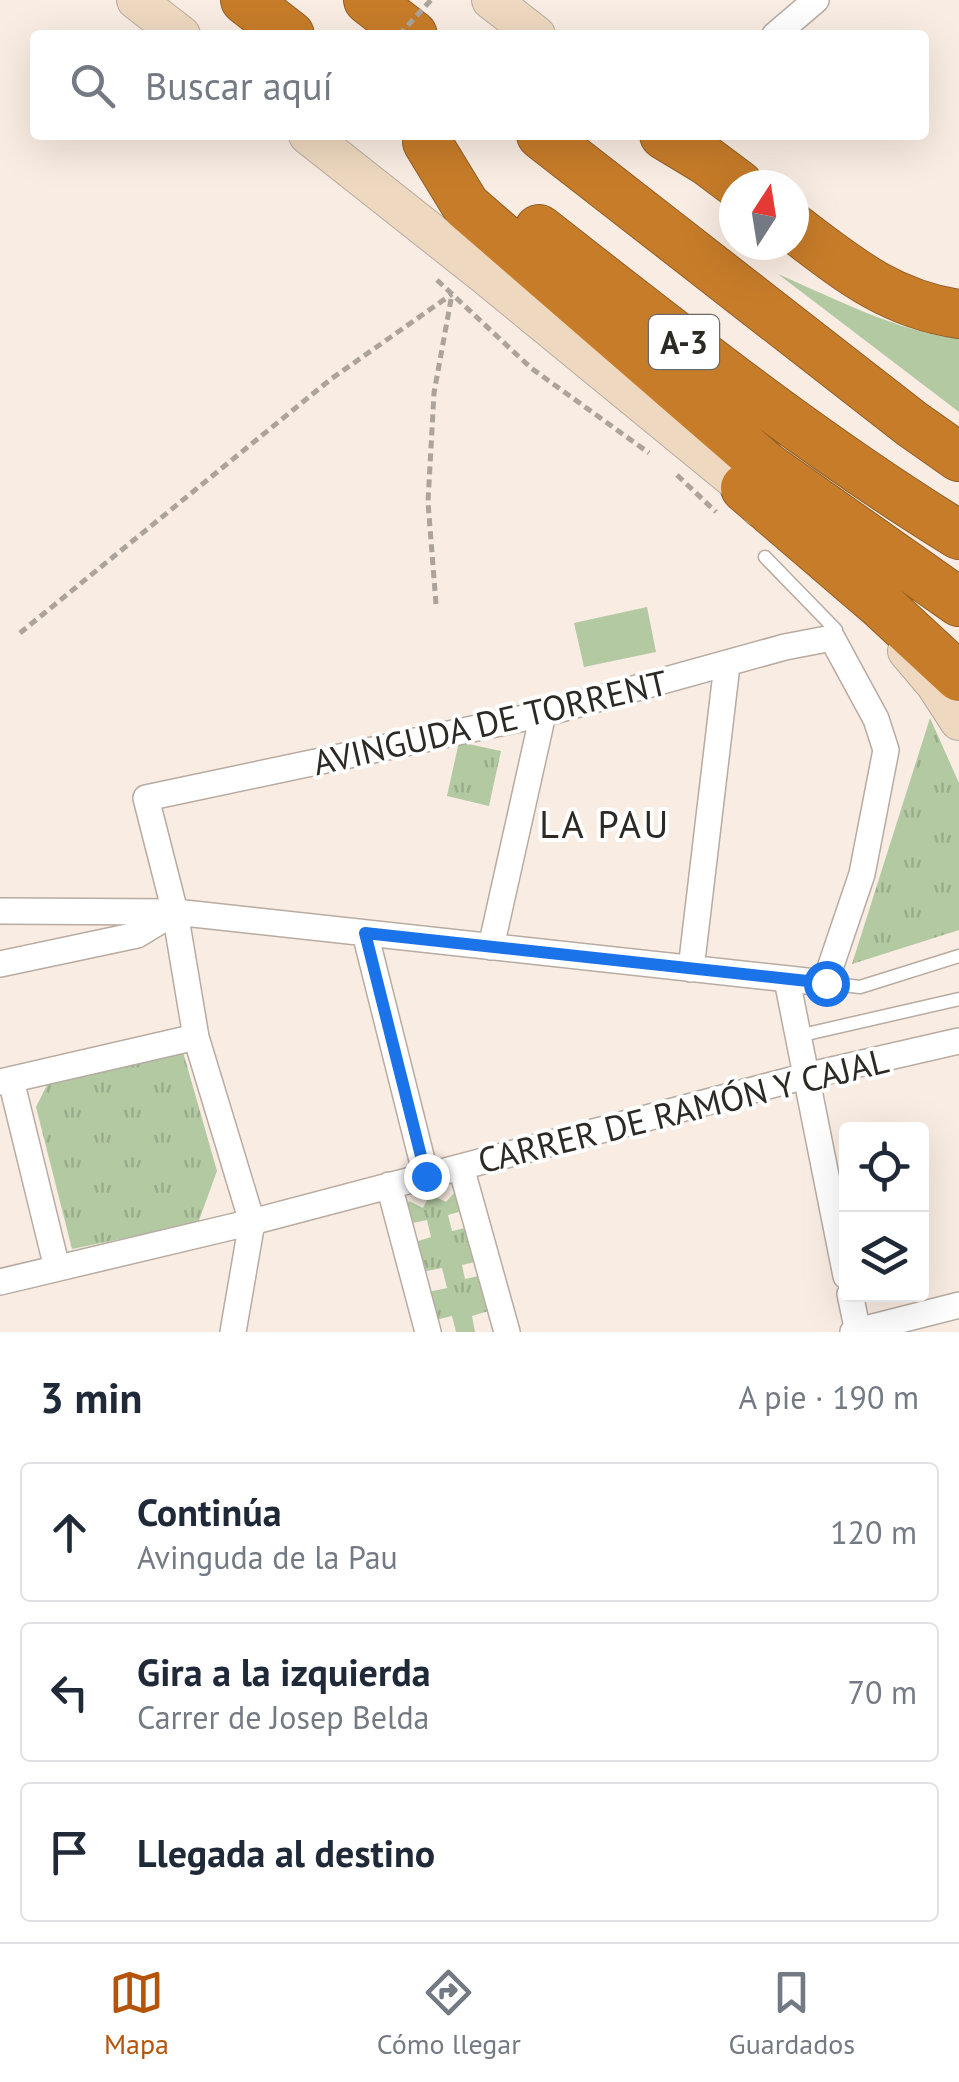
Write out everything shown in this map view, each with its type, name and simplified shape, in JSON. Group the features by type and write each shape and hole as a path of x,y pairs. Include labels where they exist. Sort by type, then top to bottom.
{"highway":[{"path":"245,0 284,30"},
{"path":"368,0 406,30"},
{"path":"423,140 466,206 767,467 959,602"},
{"name":"A-3","path":"423,140 743,388 895,496 959,535"},
{"name":"A-3","path":"547,140 959,457"},
{"path":"672,140 719,170"},
{"path":"809,240 874,286 932,310 959,314"},
{"path":"734,504 879,603 959,677"}],"street":[{"path":"136,0 175,30"},
{"path":"491,0 530,30"},
{"path":"781,30 816,0"},
{"path":"314,140 485,274 734,504 768,519 898,639 959,721"},
{"path":"0,911 175,912 826,983 862,874 886,750 876,719 832,638"},
{"name":"AVINGUDA DE TORRENT","path":"175,912 146,798 543,714 832,638"},
{"path":"691,969 726,666"},
{"path":"491,947 543,714"},
{"path":"0,964 137,934 175,912"},
{"path":"175,912 196,1038 252,1222 233,1332"},
{"path":"365,933 426,1176"},
{"path":"787,980 839,1241"},
{"path":"57,1268 6,1081 196,1038"},
{"name":"CARRER DE RAMÓN Y CAJAL","path":"0,1282 252,1222 806,1076 959,1041"},
{"path":"461,1167 507,1332"},
{"path":"389,1185 428,1332"},
{"path":"851,1302 856,1332 959,1305"}],"lane":[{"path":"765,557 836,630 832,638"},
{"path":"826,983 860,987 959,956"},
{"path":"798,1036 959,998"}],"path":[{"path":"403,30 431,0"},
{"path":"433,275 531,368 655,457"},
{"path":"436,604 428,502 434,393 452,294"},
{"path":"20,633 331,379 452,294"},
{"path":"668,467 734,504"}],"green space":[{"path":"778,274 889,321 959,339 959,412"},
{"path":"647,607 656,652 584,667 574,623"},
{"path":"930,718 959,783 959,930 852,964"},
{"path":"459,742 501,751 489,806 447,796"},
{"path":"183,1052 217,1171 198,1223 72,1249 36,1107 47,1085"},
{"path":"455,1192 462,1195 466,1210 448,1215 452,1231 470,1227 479,1261 462,1265 465,1279 483,1275 492,1310 472,1316 475,1332 456,1332 452,1316 435,1320 428,1292 447,1288 442,1268 422,1272 415,1242 431,1237 427,1220 408,1224 404,1209 409,1201 423,1208 430,1194 446,1202"}],"district":[{"name":"LA PAU","path":"605,823"}],"route":[{"path":"426,1176 365,933 826,983"}]}
